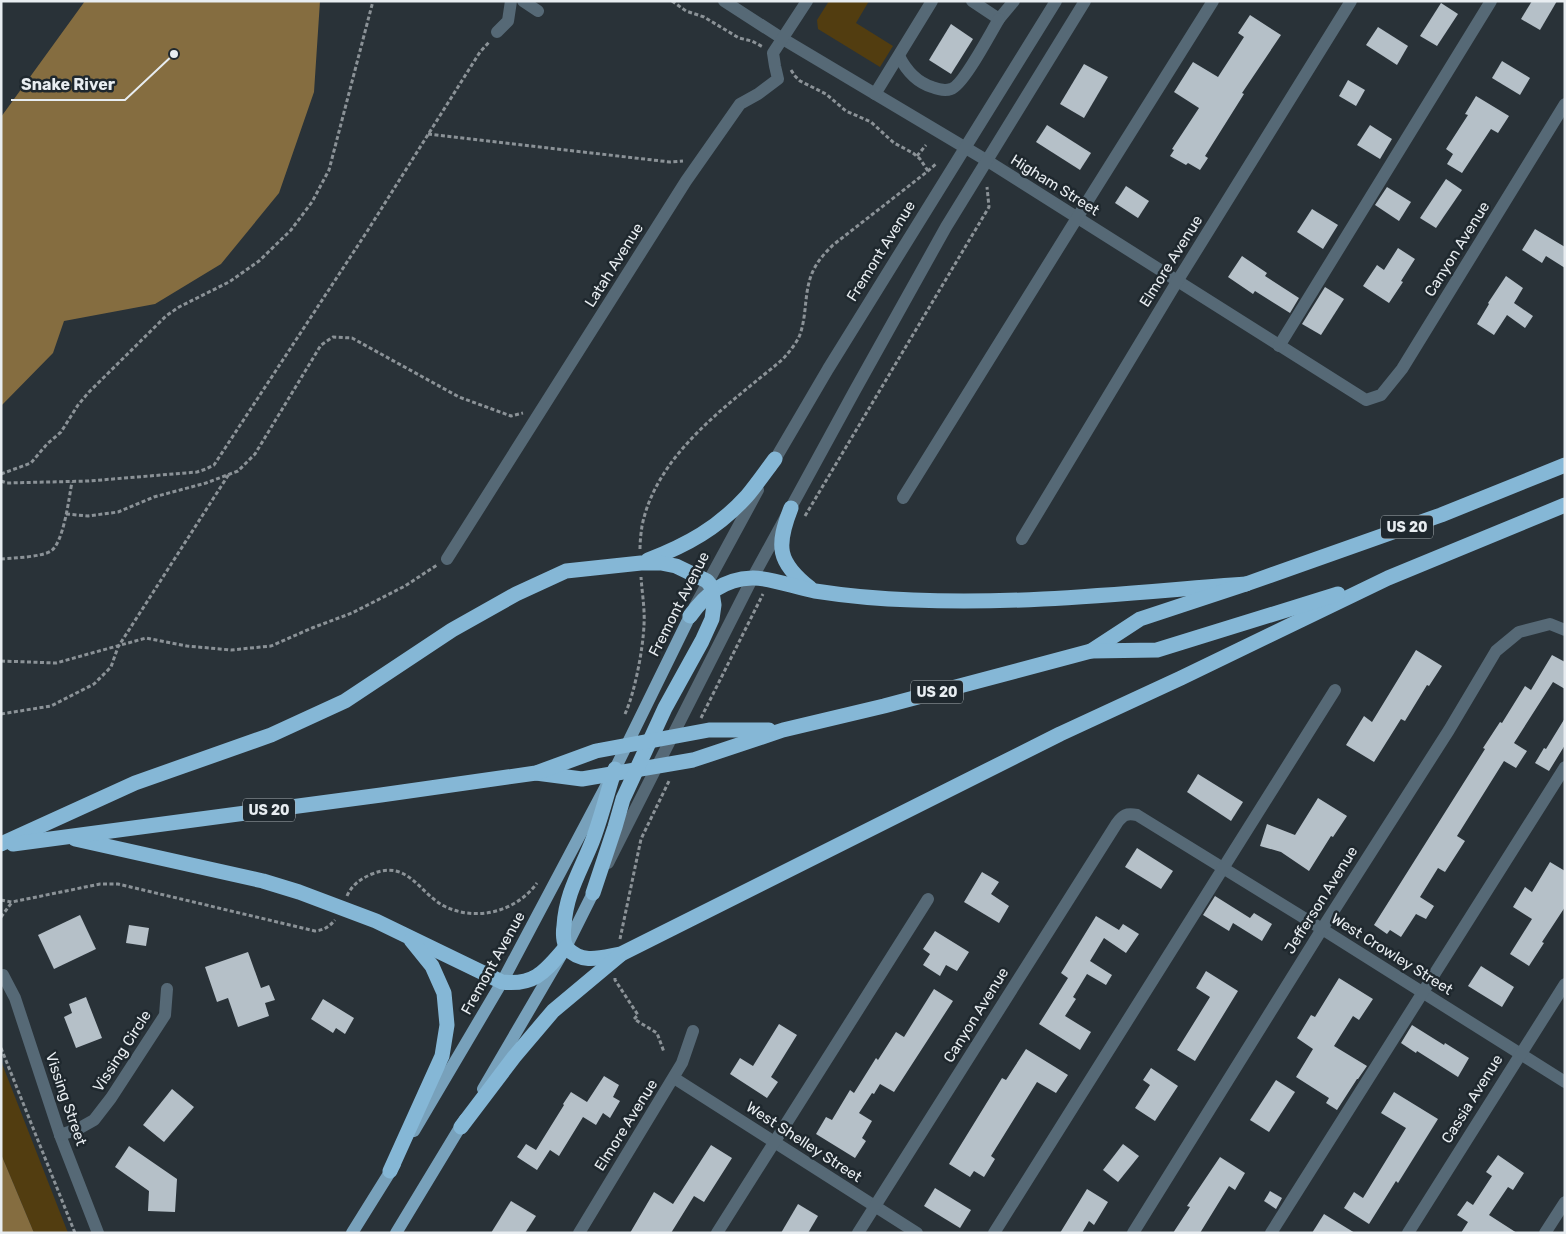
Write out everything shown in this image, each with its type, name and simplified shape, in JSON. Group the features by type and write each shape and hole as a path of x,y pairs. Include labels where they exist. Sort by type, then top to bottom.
{"highway":[{"path":"640,562 677,549 697,538 722,520 746,496 775,459"},
{"name":"US 20","path":"1091,651 1140,619 1246,584 1441,515 1565,465"},
{"name":"US 20","path":"536,773 582,779 693,760 783,730 1091,651 1157,650 1388,578 1565,505"},
{"path":"791,508 783,528 781,544 783,556 786,564 797,578 813,591"},
{"path":"1,844 136,783 270,735 344,701 452,630 516,594 566,571 640,562 661,563 676,566 710,585 753,578 846,596 914,600 1057,599 1246,584"},
{"path":"461,1127 514,1057 553,1012 621,954 1060,734 1388,578"},
{"path":"690,616 710,585"},
{"path":"593,894 623,799 664,708 702,641 712,619 714,605 710,585"},
{"name":"US 20","path":"1,844 371,797 536,773 596,751 709,730 783,730"},
{"path":"615,769 592,841 569,893 563,935 566,947 578,956 590,959 621,954"},
{"path":"66,836 300,892 376,921 502,982 517,984 533,979 548,968 566,947"},
{"path":"390,1171 442,1056 447,1025 444,993 432,966 408,936"}],"main road":[{"name":"Fremont Avenue","path":"352,1233 502,982 615,769 690,616"},
{"path":"396,1233 461,1127 566,947 593,894"}],"street":[{"path":"497,32 508,21 511,1"},
{"path":"523,1 538,10"},
{"name":"Higham Street","path":"724,1 783,39 986,160 1366,400"},
{"path":"773,53 807,1"},
{"path":"875,94 932,1"},
{"path":"972,1 999,19"},
{"path":"899,56 904,68 920,82 937,89 950,90 956,87 964,77 999,19 1014,1"},
{"name":"Fremont Avenue","path":"710,585 775,459 828,369 1056,1"},
{"path":"593,894 753,578 791,508 946,227 1085,1"},
{"path":"903,498 1214,1"},
{"name":"Elmore Avenue","path":"1022,539 1178,280 1352,1"},
{"path":"1279,346 1491,1"},
{"name":"Latah Avenue","path":"447,559 681,189 740,104 758,94 778,79 773,53"},
{"name":"Canyon Avenue","path":"1366,400 1381,395 1402,369 1565,104"},
{"name":"Jefferson Avenue","path":"1132,1233 1449,730 1496,651 1519,632 1550,624 1565,630"},
{"path":"994,1233 1335,690"},
{"path":"1271,1233 1565,767"},
{"name":"West Crowley Street","path":"1122,815 1129,813 1137,815 1565,1082"},
{"name":"Canyon Avenue","path":"858,1233 1122,815"},
{"path":"717,1233 928,899"},
{"name":"Vissing Street","path":"3,975 15,998 60,1135 98,1233"},
{"name":"Cassia Avenue","path":"1408,1233 1565,984"},
{"name":"Vissing Circle","path":"60,1135 78,1130 94,1120 111,1098 165,1015 167,989"},
{"name":"Elmore Avenue","path":"579,1233 674,1078 682,1063 693,1032"},
{"name":"West Shelley Street","path":"674,1078 917,1233"},
{"path":"1545,1233 1565,1202"}],"path":[{"path":"1,474 30,463 36,458 47,444 61,432 88,393 166,316 178,307 229,282 259,262 291,230 312,202 329,170 373,1"},
{"path":"672,1 686,11 704,17 739,38 752,41 773,53 788,64 794,76 800,81 826,94 846,111 871,122 886,137 917,156 928,171"},
{"path":"1,481 7,483 72,482 198,472 214,464 352,254 480,52 497,32"},
{"path":"428,134 670,162 702,160"},
{"path":"917,156 926,145"},
{"path":"622,720 630,700 642,649 644,624 640,562 642,525 650,501 662,477 676,455 697,432 783,359 791,349 799,336 810,280 820,258 833,244 937,162"},
{"path":"803,520 989,207 988,187"},
{"path":"66,514 88,516 118,512 154,497 206,483 238,471 255,454 321,345 333,337 352,338 459,397 511,416 543,407"},
{"path":"1,714 51,706 94,684 111,667 118,647 229,474"},
{"path":"1,559 35,556 51,551 60,538 72,482"},
{"path":"1,661 56,663 146,638 187,646 231,650 271,646 352,613 405,586 447,559"},
{"path":"345,900 351,887 361,879 376,873 389,871 403,873 444,906 462,912 482,914 516,904 527,895 541,878"},
{"path":"1,900 12,902 100,884 118,884 315,930 323,930 338,915"},
{"path":"1,917 12,902"},
{"path":"620,974 615,980 638,1015 634,1019 657,1034 664,1052"},
{"path":"1,1048 75,1233"}],"shaded area":[{"path":"85,1 320,1 314,92 279,193 221,264 155,304 64,321 53,353 1,406 1,117"},
{"path":"829,1 869,1 856,23 893,46 880,67 818,29 817,20"},
{"path":"1,1061 68,1233 34,1233 1,1154"},
{"path":"1,1154 34,1233 1,1233"}],"building":[{"path":"1532,1 1557,1 1540,30 1521,19"},
{"path":"1441,3 1458,14 1437,46 1420,36"},
{"path":"1250,15 1281,35 1242,93 1244,94 1205,156 1208,158 1200,170 1188,163 1186,165 1170,156 1174,150 1172,149 1199,108 1174,92 1193,62 1218,77 1244,37 1238,33"},
{"path":"951,24 973,39 951,74 929,60"},
{"path":"1378,27 1408,46 1397,65 1366,45"},
{"path":"1502,61 1530,78 1520,95 1492,78"},
{"path":"1084,64 1108,77 1084,118 1060,104"},
{"path":"1348,80 1365,90 1356,106 1339,96"},
{"path":"1476,96 1509,116 1498,133 1491,129 1462,173 1447,164 1453,154 1446,149 1468,115 1465,114"},
{"path":"1047,125 1091,153 1080,170 1036,142"},
{"path":"1370,125 1392,139 1380,159 1357,145"},
{"path":"1446,179 1462,190 1436,228 1420,218"},
{"path":"1126,186 1149,201 1138,218 1115,203"},
{"path":"1387,187 1411,202 1399,221 1375,205"},
{"path":"1312,209 1338,225 1323,249 1297,232"},
{"path":"1535,229 1565,247 1565,268 1546,256 1542,263 1522,250"},
{"path":"1398,248 1415,259 1389,303 1363,286 1377,265 1384,270"},
{"path":"1242,256 1267,273 1265,276 1299,298 1290,313 1255,291 1253,294 1228,277"},
{"path":"1506,276 1523,288 1514,303 1533,316 1525,328 1507,315 1494,335 1477,324"},
{"path":"1325,287 1344,299 1321,335 1302,324"},
{"path":"1416,650 1442,666 1429,686 1427,685 1405,721 1401,719 1374,762 1346,745 1364,716 1372,722"},
{"path":"1552,655 1565,662 1565,689 1553,682 1514,743 1527,751 1516,768 1504,761 1457,836 1465,841 1445,872 1438,868 1420,897 1434,906 1426,919 1416,914 1401,937 1390,930 1387,934 1374,925 1500,722 1502,723 1525,686 1531,690"},
{"path":"1565,718 1565,745 1549,771 1535,763"},
{"path":"1198,774 1243,802 1231,821 1187,792"},
{"path":"1318,798 1347,816 1333,837 1331,836 1309,871 1281,852 1260,846 1267,824 1295,835"},
{"path":"1137,848 1173,871 1161,889 1125,867"},
{"path":"1550,862 1565,871 1565,907 1529,966 1510,954 1532,919 1513,907 1525,887 1532,892"},
{"path":"982,872 999,882 991,894 1009,906 999,923 964,902"},
{"path":"1215,896 1250,918 1254,913 1272,924 1262,941 1233,923 1229,931 1203,915"},
{"path":"80,915 96,949 54,969 38,935"},
{"path":"1096,916 1119,930 1123,924 1139,934 1126,953 1104,938 1090,961 1112,975 1106,985 1087,974 1073,997 1076,999 1065,1016 1091,1032 1080,1050 1039,1024 1068,978 1061,973"},
{"path":"129,925 149,928 146,946 126,943"},
{"path":"935,931 969,952 957,971 946,965 940,976 923,965 930,954 923,949"},
{"path":"248,952 261,988 269,985 275,1000 265,1003 269,1016 238,1027 228,998 217,1002 205,967"},
{"path":"1481,966 1514,987 1502,1007 1468,986"},
{"path":"1206,971 1238,991 1195,1061 1177,1050 1210,997 1196,988"},
{"path":"1339,978 1373,999 1359,1020 1353,1016 1334,1046 1367,1066 1337,1110 1326,1103 1329,1098 1296,1077 1313,1049 1297,1038 1311,1015 1315,1017"},
{"path":"934,989 953,1001 894,1092 880,1084 859,1113 872,1121 862,1138 866,1141 855,1158 816,1134 826,1117 832,1120 850,1090 854,1093 876,1058 878,1060 896,1032 904,1037"},
{"path":"86,997 102,1038 76,1048 64,1017 72,1013 69,1004"},
{"path":"323,999 354,1018 345,1034 336,1028 333,1033 311,1019"},
{"path":"779,1024 797,1035 771,1077 778,1082 767,1098 730,1074 740,1058 753,1066"},
{"path":"1412,1025 1469,1058 1458,1077 1401,1043"},
{"path":"1026,1049 1068,1075 1056,1093 1037,1082 991,1156 995,1159 984,1177 974,1171 970,1177 949,1164 1002,1078 1006,1080"},
{"path":"1151,1068 1178,1086 1155,1121 1135,1108 1150,1085 1143,1080"},
{"path":"604,1076 619,1085 613,1097 620,1101 610,1118 603,1113 596,1125 583,1117 559,1156 550,1150 537,1170 517,1157 526,1144 536,1150 571,1092 587,1102"},
{"path":"1276,1080 1295,1092 1269,1132 1250,1120"},
{"path":"172,1089 194,1107 164,1142 143,1125"},
{"path":"1394,1092 1438,1119 1398,1183 1396,1181 1369,1224 1344,1208 1354,1192 1363,1198 1406,1128 1381,1113"},
{"path":"1123,1144 1139,1156 1118,1182 1103,1170"},
{"path":"711,1145 732,1158 704,1202 694,1196 671,1233 630,1233 654,1192 673,1204"},
{"path":"129,1146 177,1179 175,1212 148,1211 149,1191 115,1167"},
{"path":"1498,1155 1524,1173 1513,1190 1508,1187 1489,1215 1517,1233 1461,1233 1468,1222 1457,1215 1467,1201 1473,1205 1492,1176 1486,1172"},
{"path":"1220,1157 1245,1173 1235,1190 1229,1186 1200,1233 1173,1233 1190,1207 1187,1206"},
{"path":"935,1188 971,1210 960,1228 924,1206"},
{"path":"1087,1189 1108,1202 1094,1225 1089,1221 1082,1233 1060,1233"},
{"path":"1270,1191 1282,1198 1276,1209 1264,1201"},
{"path":"511,1201 536,1216 525,1233 491,1233"},
{"path":"798,1204 818,1216 808,1233 781,1233"},
{"path":"1324,1214 1355,1233 1312,1233"}],"place":[{"name":"Snake River","path":"174,54"}]}
